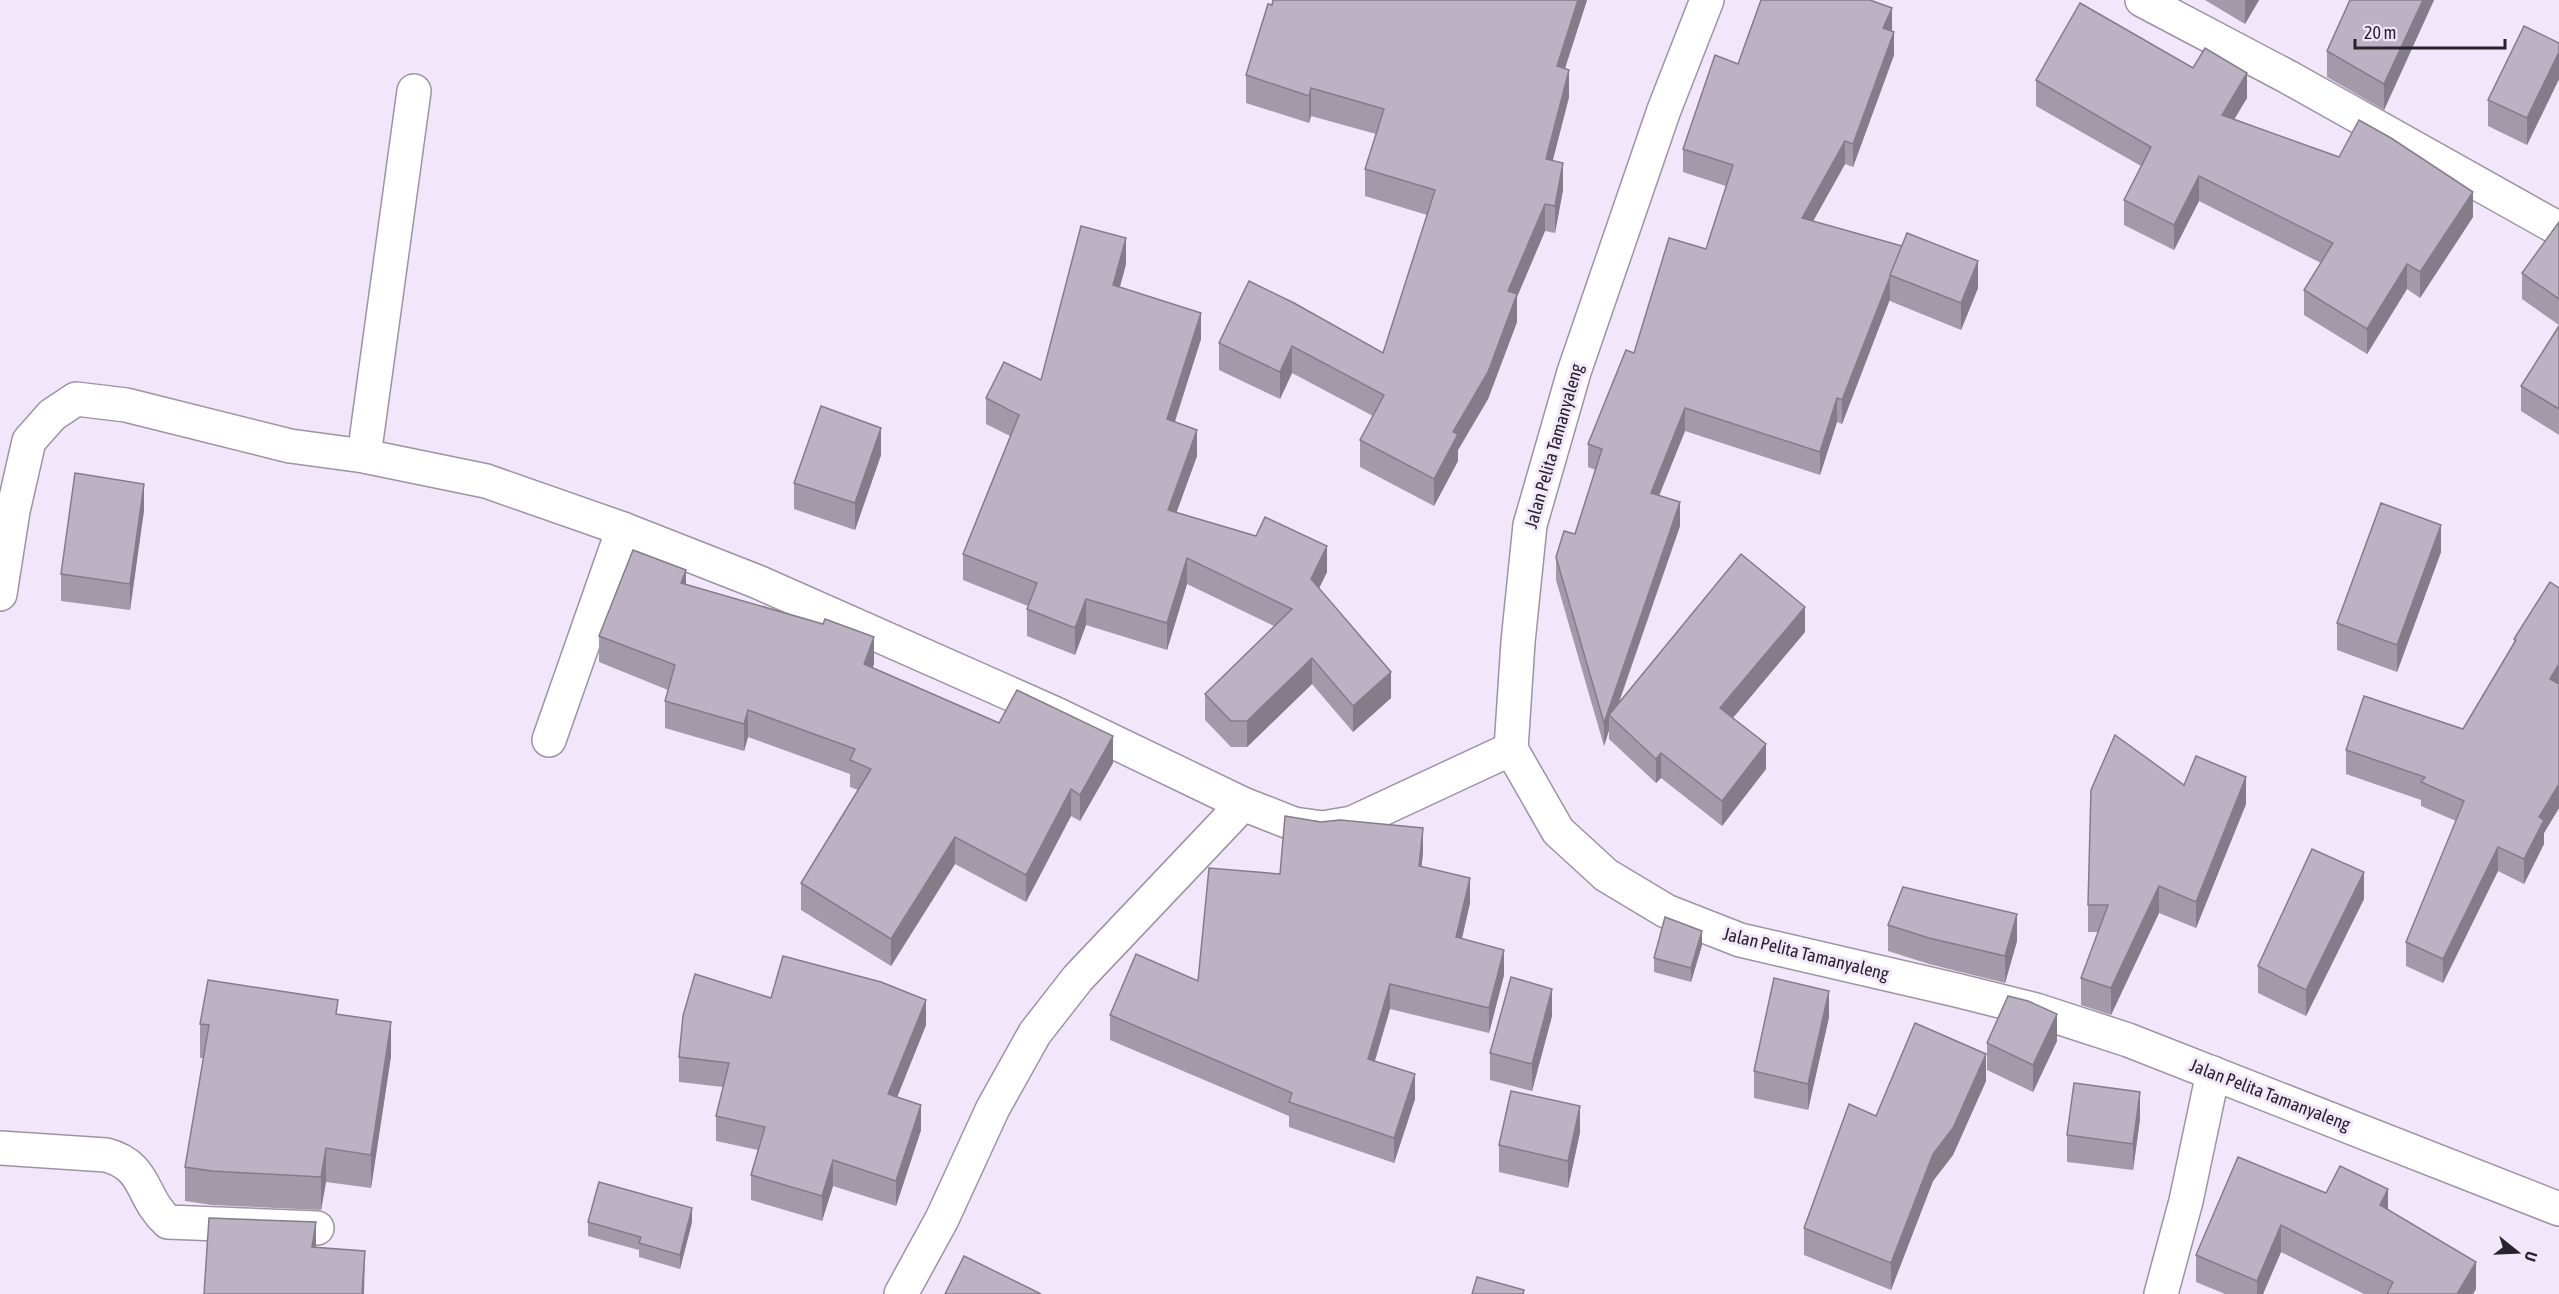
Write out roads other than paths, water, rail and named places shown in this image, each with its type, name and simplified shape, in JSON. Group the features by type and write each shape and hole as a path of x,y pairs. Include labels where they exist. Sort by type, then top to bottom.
{"street":[{"name":"Jalan Pelita Tamanyaleng","path":"1707,0 1660,121 1574,372 1530,525 1518,642 1511,749 1558,831 1606,875 1666,911 1740,940 2036,1011 2128,1040 2559,1209"},
{"path":"2142,0 2288,77 2559,229"},
{"path":"364,456 414,91"},
{"path":"0,594 13,511 29,441 52,415 76,399 126,405 290,446 364,456 486,481 623,529 758,582 1056,714 1243,804 1294,824 1323,828 1352,824 1511,749"},
{"path":"549,740 623,529"},
{"path":"901,1294 942,1219 993,1108 1035,1033 1077,978 1243,804"},
{"path":"2161,1294 2186,1201 2213,1072"},
{"path":"0,1148 106,1155 121,1159 132,1166 159,1214 168,1222 317,1228"}]}
